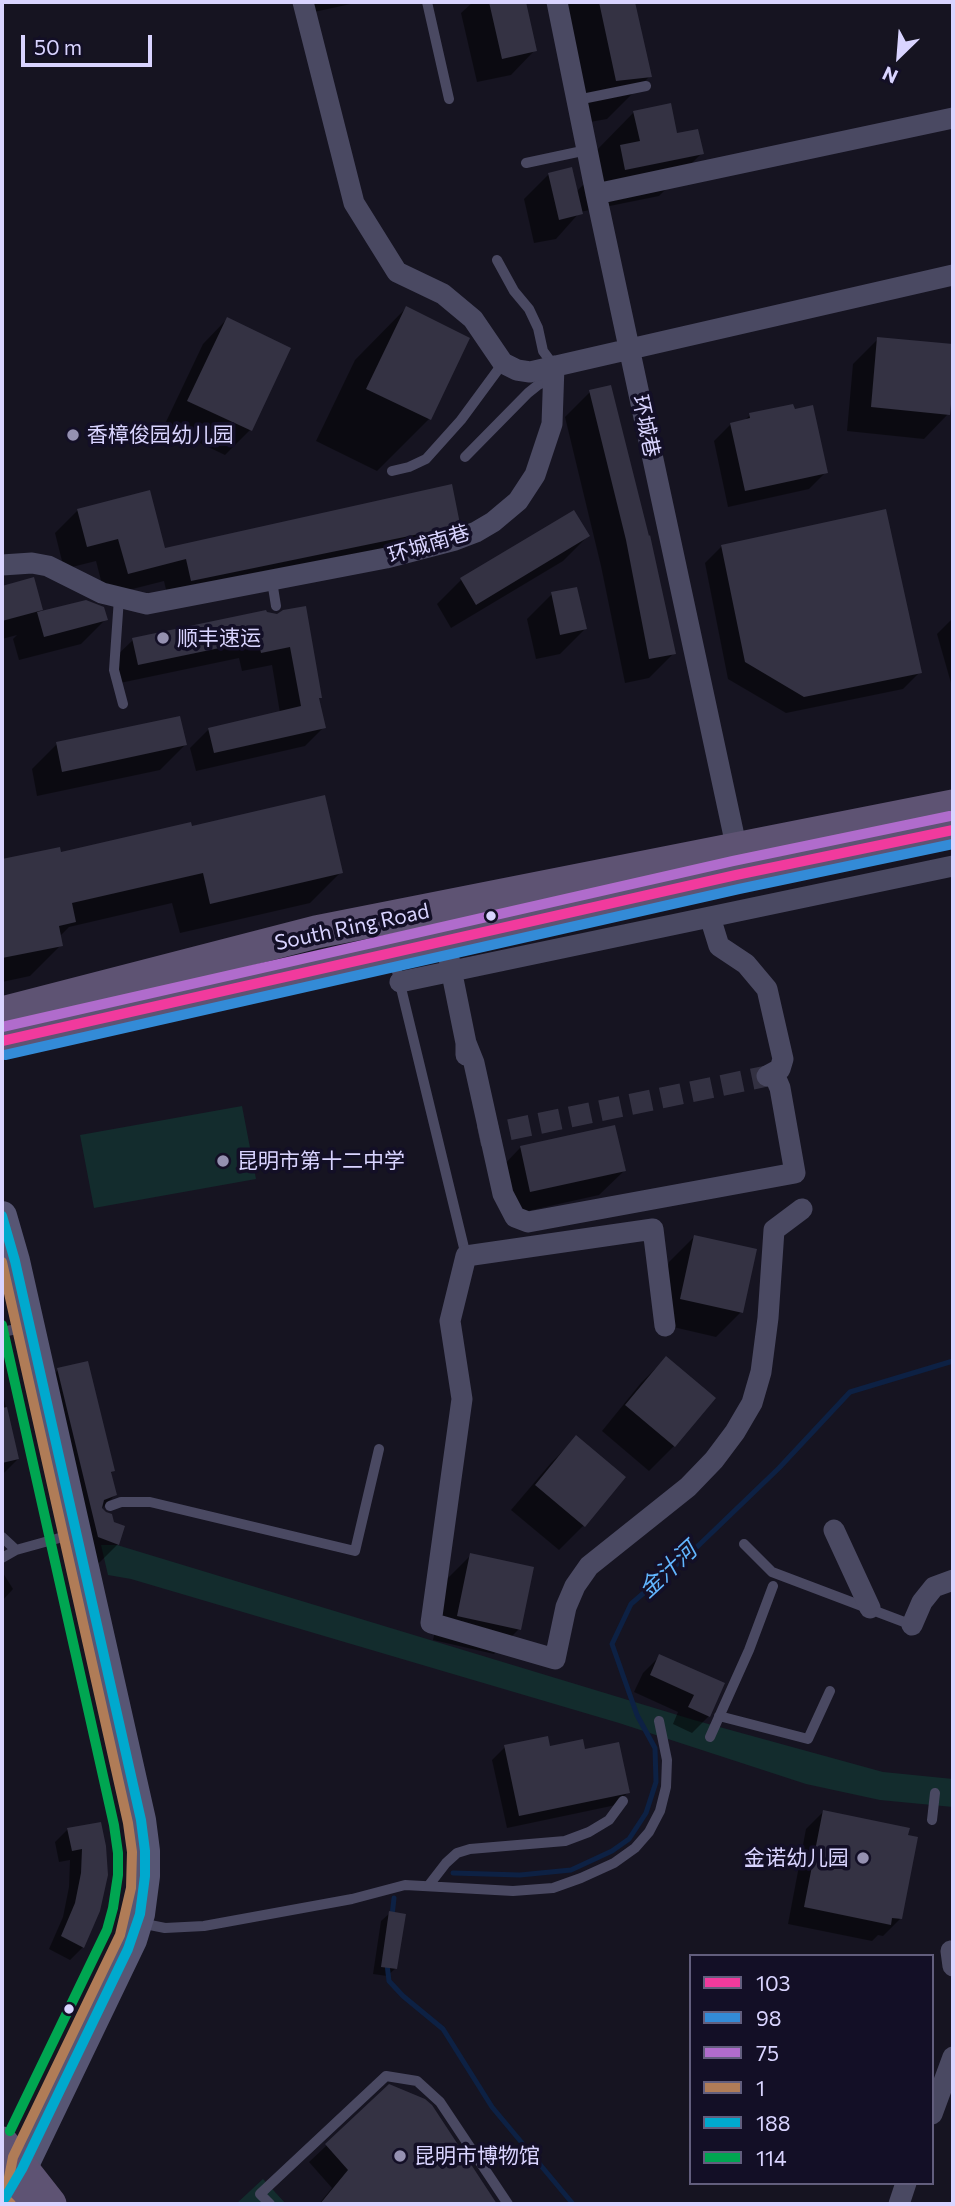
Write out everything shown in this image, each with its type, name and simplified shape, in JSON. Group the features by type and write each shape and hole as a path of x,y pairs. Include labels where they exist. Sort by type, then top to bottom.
{"main road":[{"name":"South Ring Road","path":"2,1013 316,932 953,806"},
{"name":"South Ring Road","path":"2,1041 449,956 749,872 953,830"},
{"path":"12,2156 50,2204"}],"street":[{"path":"303,2 354,203 397,272 443,294 473,318 503,363 517,370 554,372 630,348 953,275"},
{"name":"环城巷","path":"557,2 737,850"},
{"path":"596,194 953,118"},
{"name":"环城南巷","path":"2,565 32,563 48,566 102,593 147,604 386,558 454,540 493,522 518,500 536,474 552,424 554,372"},
{"path":"710,917 719,946 746,964 767,989 783,1059 780,1069 771,1075 780,1088 795,1173 528,1222 515,1217 503,1194 474,1063 466,1043 449,956 710,917 953,866"},
{"path":"466,1043 465,1073 480,1136"},
{"path":"665,1326 653,1229 466,1256 450,1321 462,1399 431,1623 555,1659 566,1607 575,1586 589,1566 688,1488 714,1460 752,1403 761,1372 768,1318 774,1230 802,1209"},
{"path":"2,1216 15,1261 141,1820 145,1851 145,1877 137,1922 128,1950 12,2156"},
{"path":"2,1262 9,1331 72,1523 132,1852 127,1911 120,1935 12,2156 5,2200"},
{"path":"834,1530 870,1608"},
{"path":"912,1625 922,1602 934,1587 953,1580"},
{"path":"934,2109 953,2057"},
{"path":"899,2204 905,2185"}],"lane":[{"path":"427,2 449,99"},
{"path":"577,100 646,86"},
{"path":"526,163 587,150"},
{"path":"465,457 527,393 554,372 544,351 538,328 497,260"},
{"path":"392,471 426,459 461,420 503,363"},
{"path":"272,581 276,606"},
{"path":"119,598 114,670 123,704"},
{"path":"396,967 466,1256"},
{"path":"110,1506 121,1502 150,1502 355,1551 379,1449"},
{"path":"2,1558 72,1523"},
{"path":"2,1537 16,1550"},
{"path":"744,1544 772,1572 912,1625"},
{"path":"709,1737 749,1650 773,1586"},
{"path":"719,1716 808,1740 830,1691"},
{"path":"137,1922 165,1928 204,1926 352,1899 405,1885 513,1891 553,1888 614,1863 635,1848 649,1832 660,1811 666,1787 667,1760 659,1721"},
{"path":"932,1820 935,1793"},
{"path":"429,1885 457,1853 470,1849 565,1841 589,1832 609,1820 623,1801"},
{"path":"270,2204 260,2194 386,2077 417,2081 440,2102 508,2204"}],"green space":[{"path":"242,1106 256,1179 94,1208 80,1135"},
{"path":"101,1545 117,1545 694,1720 883,1772 953,1779 953,1807 880,1800 806,1784 619,1723 131,1579 108,1575"},
{"path":"263,2179 286,2204 236,2204"}],"building":[{"path":"489,2 526,2 537,51 502,59"},
{"path":"599,2 635,2 652,77 616,81"},
{"path":"671,103 677,133 698,129 704,154 625,170 620,145 640,141 633,111"},
{"path":"572,167 583,214 559,220 548,173"},
{"path":"406,306 470,338 431,420 366,389"},
{"path":"227,317 291,348 252,431 187,401"},
{"path":"877,337 953,344 950,415 871,407"},
{"path":"611,385 650,535 676,654 649,659 626,540 589,390"},
{"path":"793,404 795,409 813,405 828,473 745,491 730,423 750,418 749,413"},
{"path":"452,484 460,524 453,527 191,581 186,559 128,574 118,539 87,547 77,509 150,490 165,548"},
{"path":"886,509 922,673 804,697 745,662 721,545"},
{"path":"574,510 590,536 476,605 460,578"},
{"path":"34,577 43,610 2,621 2,586"},
{"path":"577,587 587,629 560,635 551,592"},
{"path":"86,600 104,607 108,620 44,637 37,612"},
{"path":"306,606 326,728 214,753 208,728 301,706 290,647 261,653 258,640 138,665 132,638 266,610 277,614 283,610"},
{"path":"180,716 187,745 62,772 56,742"},
{"path":"325,795 343,873 210,904 203,873 72,903 76,922 59,926 63,946 2,958 2,859 60,847 61,852 191,822 192,826"},
{"path":"615,1125 626,1171 530,1192 520,1146"},
{"path":"694,1235 757,1249 743,1313 680,1299"},
{"path":"666,1356 716,1398 675,1447 625,1405"},
{"path":"88,1361 115,1471 111,1472 117,1495 104,1500 102,1508 112,1514 114,1522 125,1526 119,1545 98,1537 57,1368"},
{"path":"7,1407 19,1459 2,1463 2,1408"},
{"path":"576,1435 626,1477 585,1527 535,1485"},
{"path":"470,1553 534,1567 521,1630 457,1616"},
{"path":"659,1654 725,1683 710,1717 688,1707 694,1695 650,1675"},
{"path":"548,1736 550,1746 583,1739 585,1749 619,1742 630,1793 519,1816 504,1745"},
{"path":"823,1810 910,1828 908,1835 918,1837 902,1919 892,1918 891,1925 804,1907"},
{"path":"101,1822 108,1875 100,1911 84,1948 61,1936 75,1903 81,1873 82,1849 72,1851 67,1828"},
{"path":"389,1911 406,1914 397,1969 381,1967"},
{"name":"昆明市博物馆","path":"389,2084 425,2099 432,2105 497,2204 320,2204 348,2170 325,2144"}],"waterway":[{"name":"金汁河","path":"453,1873 520,1875 571,1870 612,1851 629,1839 646,1813 656,1782 655,1748 637,1715 612,1644 631,1604 699,1545 779,1468 850,1392 953,1361"},
{"name":"金汁河","path":"392,1916 394,1898"},
{"name":"金汁河","path":"387,1964 389,1981 443,2029 492,2107 573,2204"}],"tunnel":[{"path":"479,1136 767,1076"}],"transit line":[{"name":"75","path":"2,1027 733,861 950,816"},
{"name":"103","path":"2,1041 736,875 953,830"},
{"name":"98","path":"5,1055 739,889 953,844"},
{"name":"188","path":"2,1216 15,1261 141,1820 145,1851 140,1914 128,1949 22,2169 5,2198 2,2194"},
{"name":"1","path":"2,1262 128,1823 132,1852 131,1888 120,1935 13,2157 5,2198 11,2204"},
{"name":"114","path":"2,1325 114,1825 118,1853 118,1875 107,1930 10,2131"}],"place":[{"name":"香樟俊园幼儿园","path":"73,435"},
{"name":"顺丰速运","path":"163,638"},
{"name":"昆明市第十二中学","path":"223,1161"},
{"name":"金诺幼儿园","path":"863,1858"},
{"name":"昆明市博物馆","path":"400,2156"}]}
